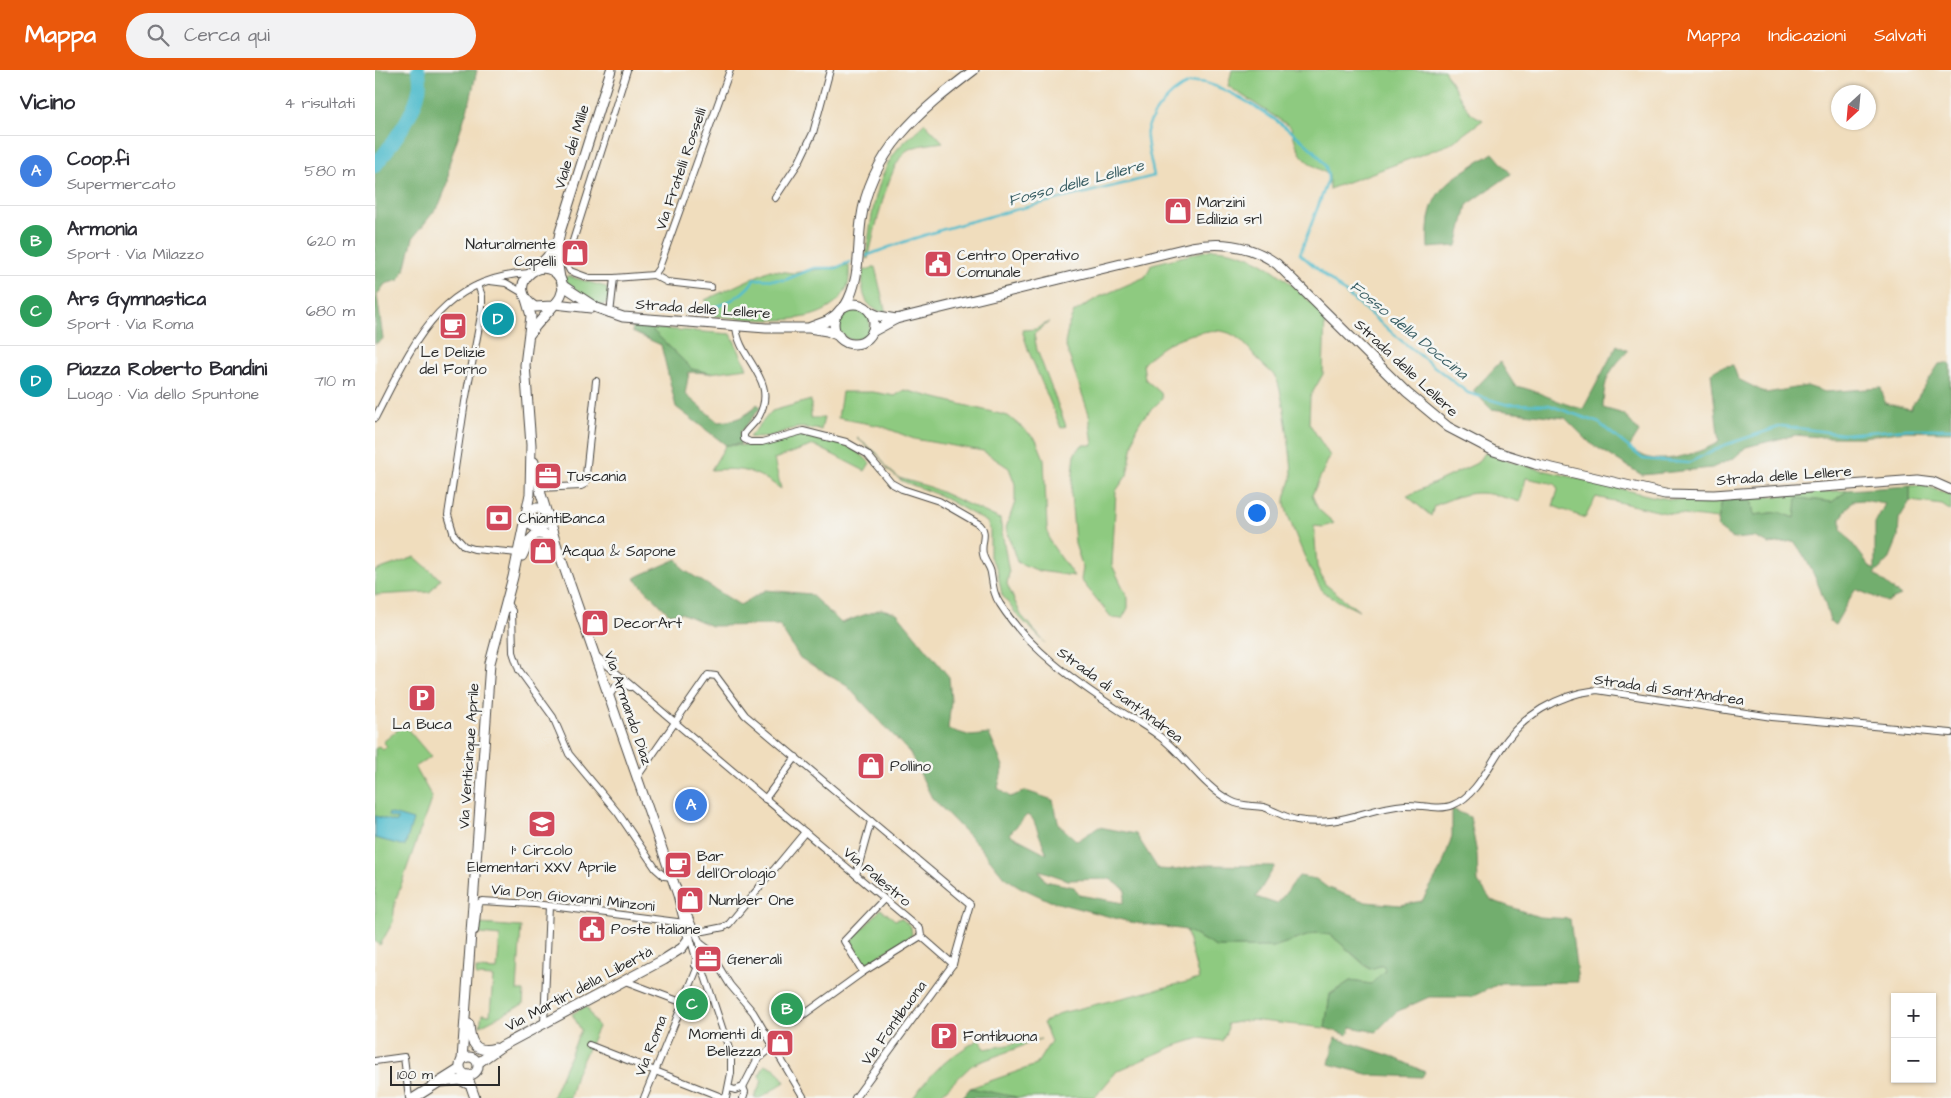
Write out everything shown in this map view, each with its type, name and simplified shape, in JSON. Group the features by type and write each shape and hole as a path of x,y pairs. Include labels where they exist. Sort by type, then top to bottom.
{"main road":[{"name":"Viale dei Mille","path":"561,281 556,254 560,232 611,70"},
{"path":"856,281 866,309 874,322 872,332 863,342 857,344 850,343 839,336 834,326 837,314 845,306 856,281 863,205 879,164 894,139 910,122 974,70"},
{"name":"Viale dei Mille","path":"533,271 548,256 560,232"},
{"name":"Strada delle Lellere","path":"872,332 897,319 1191,247 1230,245 1255,251 1277,264 1407,392 1448,427 1494,451 1535,464 1665,494 1714,495 1917,480 1933,482 1951,490"},
{"path":"529,336 561,296 561,281 547,269 533,271"},
{"name":"Via Armando Diaz","path":"527,516 530,494 531,445 525,369 531,316 524,296 523,282 533,271"},
{"name":"Strada delle Lellere","path":"561,281 597,308 610,314 632,318 736,326 809,328 825,330 839,336"},
{"path":"524,296 535,307 553,305"},
{"path":"845,306 857,304 866,309"},
{"name":"Strada delle Lellere","path":"553,305 597,308"},
{"name":"Strada delle Lellere","path":"866,309 879,316 897,319"},
{"name":"Strada delle Lellere","path":"809,328 827,322 837,314"},
{"name":"Via Armando Diaz","path":"531,445 540,488 557,547 672,877 689,937"},
{"path":"530,494 540,488"},
{"path":"534,508 540,508 548,515 546,523 541,527 531,526 527,516 534,508"},
{"name":"Via Venticinque Aprile","path":"461,1064 490,663 527,516"},
{"path":"513,577 526,545 534,535 540,533 546,535 557,547"},
{"name":"Via Martiri della Libertà","path":"469,1080 475,1073 478,1063 501,1046 625,981 675,952 686,944 689,937"},
{"path":"465,1002 473,1044 485,1050 501,1046"},
{"path":"414,1098 437,1083 469,1056 478,1063"},
{"path":"461,1064 475,1098"},
{"path":"437,1083 469,1080"}],"street":[{"path":"627,70 567,263 571,271 585,277 614,278 654,275 664,281 711,287"},
{"name":"Via Fratelli Rosselli","path":"654,275 659,268 730,70"},
{"path":"775,198 799,162 813,133 830,70"},
{"path":"375,418 412,347 432,318 454,298 478,285 502,276 533,271"},
{"path":"610,314 614,278"},
{"path":"489,281 506,284 524,296"},
{"path":"478,285 482,296 482,310 448,505 448,519 456,537 466,547 518,553"},
{"name":"Strada di Sant'Andrea","path":"736,326 739,338 758,373 765,397 759,415 744,434 744,439 750,442 762,442 803,431 846,442 867,454 891,483 939,501 979,524 983,528 985,535 982,546 983,555 991,572 995,594 1029,640 1045,656 1116,709 1159,736 1220,794 1243,806 1264,808 1291,819 1322,823 1341,821 1403,805 1452,806 1465,798 1477,786 1511,733 1539,710 1556,699 1574,693 1597,690 1772,717 1951,733"},
{"path":"540,488 581,486 585,484 596,382"},
{"path":"505,602 512,611 513,652 516,664 553,717 569,754 621,818 656,870 664,876 672,877"},
{"name":"Via Palestro","path":"594,653 674,723 920,929 921,936 953,964"},
{"path":"637,777 708,675 712,674 719,678 739,709 970,904 953,964"},
{"path":"609,696 618,685 624,684 634,689"},
{"path":"765,799 796,757"},
{"path":"856,875 871,821"},
{"path":"704,930 724,927 731,922 805,832"},
{"name":"Via Roma","path":"644,1098 681,1002 700,961 700,943 678,895"},
{"path":"863,972 844,941 884,899"},
{"name":"Via Don Giovanni Minzoni","path":"469,950 474,939 478,904 480,901 549,906 685,923"},
{"path":"544,1023 549,906"},
{"path":"795,1021 863,972 921,936"},
{"name":"Via Roma","path":"689,937 696,958 692,976"},
{"path":"700,943 708,949 730,985 753,1012 804,1098"},
{"path":"589,1046 725,1098 729,1088 731,1055 700,961"},
{"name":"Via Fontibuona","path":"855,1098 953,964"},
{"path":"625,981 681,1002"},
{"path":"729,1088 735,1090 743,1087 757,1060 773,1047"},
{"path":"375,1061 404,1057 409,1098"},
{"path":"743,1087 745,1092 743,1098"}],"green space":[{"path":"375,70 477,70 470,101 449,164 448,183 439,205 413,238 406,266 399,280 385,284 377,295 383,339 375,344"},
{"path":"1232,70 1444,70 1470,113 1483,120 1450,144 1329,189 1329,175 1303,157 1291,127 1228,86"},
{"path":"925,123 943,142 909,149 899,159 888,185 868,259 866,259 875,200 884,172 899,147"},
{"path":"1493,153 1511,174 1467,205 1457,246 1428,248 1428,228 1435,199 1452,180"},
{"path":"1213,249 1231,251 1247,256 1275,271 1325,317 1323,374 1310,397 1309,423 1330,456 1312,495 1318,509 1334,523 1324,527 1314,526 1317,567 1325,584 1359,611 1323,591 1308,563 1287,511 1285,501 1292,475 1292,467 1284,409 1276,378 1244,343 1233,335 1218,331 1199,333 1173,341 1165,345 1143,364 1145,379 1161,393 1162,399 1141,420 1136,429 1127,475 1116,491 1112,565 1128,598 1128,608 1122,619 1112,618 1081,580 1083,568 1075,544 1071,494 1075,453 1082,445 1093,445 1089,414 1065,344 1069,324 1074,312 1097,298 1145,277 1152,264"},
{"path":"849,265 848,285 837,302 823,311 806,317 787,320 767,320 712,316 705,300 770,270 793,273"},
{"path":"875,267 886,313 872,307 865,298 863,271"},
{"path":"568,276 606,287 610,296 607,303 600,306 568,284 564,278"},
{"path":"854,308 865,313 870,324 865,335 854,340 843,335 838,324 843,313"},
{"path":"1049,322 1034,334 1037,350 1066,426 1061,428 1029,352 1022,330 1036,329"},
{"path":"633,326 650,328 692,369 710,373 689,372 685,394 718,422 740,418 757,404 761,407 740,433 741,444 726,445 676,407 661,345 632,332"},
{"path":"650,328 731,334 747,368 710,373 692,369"},
{"path":"1617,345 1628,351 1608,376 1603,408 1624,414 1639,432 1629,448 1646,457 1663,459 1684,456 1719,442 1711,373 1721,367 1733,365 1738,379 1766,393 1807,386 1825,392 1881,388 1885,403 1910,409 1939,364 1950,363 1951,432 1906,431 1863,437 1795,435 1746,447 1734,458 1712,468 1642,475 1590,443 1565,418 1491,409 1473,391 1500,362 1515,386 1583,409"},
{"path":"904,390 1008,416 1036,439 1044,459 1047,528 1050,542 1074,576 1039,571 1017,562 1006,528 1015,502 1015,484 1009,468 983,451 914,439 881,426 838,418 842,392 873,392 895,396"},
{"path":"811,400 811,418 824,418 821,430 797,428 767,437 749,437 772,411"},
{"path":"804,433 832,440 848,447 863,456 870,463 865,471 814,445 774,459 781,489 756,474 732,469 711,470 726,445 756,446"},
{"path":"857,438 877,453 888,469 899,478 930,487 1000,519 1009,573 1007,584 1021,615 1045,643 1017,615 1002,595 997,569 990,557 990,529 987,522 941,496 902,481 889,471 879,456"},
{"path":"1484,453 1530,467 1651,496 1675,500 1722,500 1718,519 1666,513 1596,497 1585,518 1553,506 1558,490 1555,484 1526,478 1520,502 1495,495 1468,494 1434,506 1431,516 1407,496 1477,463"},
{"path":"1923,485 1951,495 1951,511 1942,505 1910,501 1910,486"},
{"path":"1910,486 1910,501 1899,519 1898,538 1889,560 1874,574 1901,596 1887,602 1855,589 1835,625 1830,622 1816,580 1794,541 1769,544 1754,537 1733,539 1717,527 1722,500 1751,498 1754,515 1779,512 1795,518 1797,498 1832,502 1848,490","holes":["1863,500 1885,504 1875,523 1875,569 1872,569 1841,529 1841,518 1852,501"]},
{"path":"1848,490 1832,502 1798,498 1795,518 1779,512 1754,515 1751,498"},
{"path":"415,557 440,579 430,592 375,595 375,571"},
{"path":"677,559 684,570 740,605 766,590 810,594 841,623 881,609 897,613 949,677 951,701 948,729 971,736 989,734 1003,766 998,788 1010,797 1026,791 1053,800 1059,825 1077,841 1099,827 1136,834 1158,869 1175,870 1205,865 1275,866 1256,897 1277,904 1299,876 1316,879 1328,888 1366,902 1400,905 1422,901 1442,867 1452,836 1452,809 1470,817 1477,854 1478,882 1491,900 1539,917 1570,919 1578,982 1501,983 1471,997 1429,997 1396,1012 1376,1032 1351,1027 1348,1035 1325,1028 1330,995 1350,981 1371,984 1385,970 1383,965 1370,969 1331,935 1316,933 1273,947 1216,947 1186,930 1130,922 1050,901 1020,887 1004,877 979,846 932,798 910,753 847,686 800,658 779,625 711,626 681,613 669,614 634,578","holes":["1027,815 1033,819 1047,854 1009,834","1039,870 1068,880 1110,879 1126,890 1123,903 1079,895 1074,887 1045,881"]},
{"path":"404,725 431,757 415,767 432,797 395,902 393,922 380,945 375,942 375,749 379,746 383,750 387,746 383,742"},
{"path":"881,909 895,920 901,918 911,927 912,935 865,965 851,941"},
{"path":"480,924 521,927 517,991 524,991 523,1004 480,1026 482,1014 490,1015 493,977 476,976 476,969 497,970 500,936 480,934"},
{"path":"1186,930 1216,947 1273,947 1316,933 1331,935 1369,969 1383,965 1385,970 1371,984 1350,981 1330,994 1325,1028 1251,1020 1227,1024 1228,1028 1222,1041 1200,1038 1174,1046 1117,1071 1095,1097 1016,1098 970,1088 1036,1065 1051,1041 1043,1023 1061,1013 1199,979"},
{"path":"586,1006 598,1027 576,1074 570,1098 552,1098 581,1030 572,1014"},
{"path":"1335,1038 1391,1056 1425,1072 1422,1077 1371,1075 1329,1064"},
{"path":"980,1039 985,1049 1041,1039 972,1065 937,1098 913,1098 943,1064"},
{"path":"765,1064 776,1069 785,1082 760,1098 754,1098 762,1081 759,1076"},
{"path":"970,1088 1016,1097 1016,1098 962,1098"}],"water":[{"path":"389,813 413,820 405,846 375,838 375,816 397,822 398,819 388,816"}],"waterway":[{"path":"375,166 407,121 418,94 420,81 418,70"},
{"name":"Fosso della Doccina","path":"866,256 936,231 1154,176 1147,135 1154,115 1173,93 1188,84 1196,82 1209,84 1244,100 1284,126 1315,152 1323,162 1328,180 1300,254 1403,342 1468,393 1505,404 1549,405 1599,423 1643,459 1688,463 1725,445 1782,426 1843,434 1907,429 1951,429"},
{"name":"Fosso delle Lellere","path":"685,313 715,307 733,299 741,294 755,279 785,280 814,268 836,268 850,262"}],"place":[{"name":"Marzini Edilizia srl","path":"1178,211"},
{"name":"Naturalmente Capelli","path":"575,253"},
{"name":"Centro Operativo Comunale","path":"938,264"},
{"name":"Piazza Roberto Bandini","path":"498,319"},
{"name":"Le Delizie del Forno","path":"453,326"},
{"name":"Tuscania","path":"548,476"},
{"name":"ChiantiBanca","path":"499,518"},
{"name":"Acqua & Sapone","path":"543,551"},
{"name":"DecorArt","path":"595,623"},
{"name":"La Buca","path":"422,698"},
{"name":"Pollino","path":"871,766"},
{"name":"Coop.fi","path":"691,805"},
{"name":"1° Circolo Elementari XXV Aprile","path":"542,824"},
{"name":"Bar dell'Orologio","path":"678,865"},
{"name":"Number One","path":"690,900"},
{"name":"Poste Italiane","path":"592,929"},
{"name":"Generali","path":"708,959"},
{"name":"Ars Gymnastica","path":"692,1004"},
{"name":"Armonia","path":"787,1009"},
{"name":"Fontibuona","path":"944,1036"},
{"name":"Momenti di Bellezza","path":"780,1043"}]}
